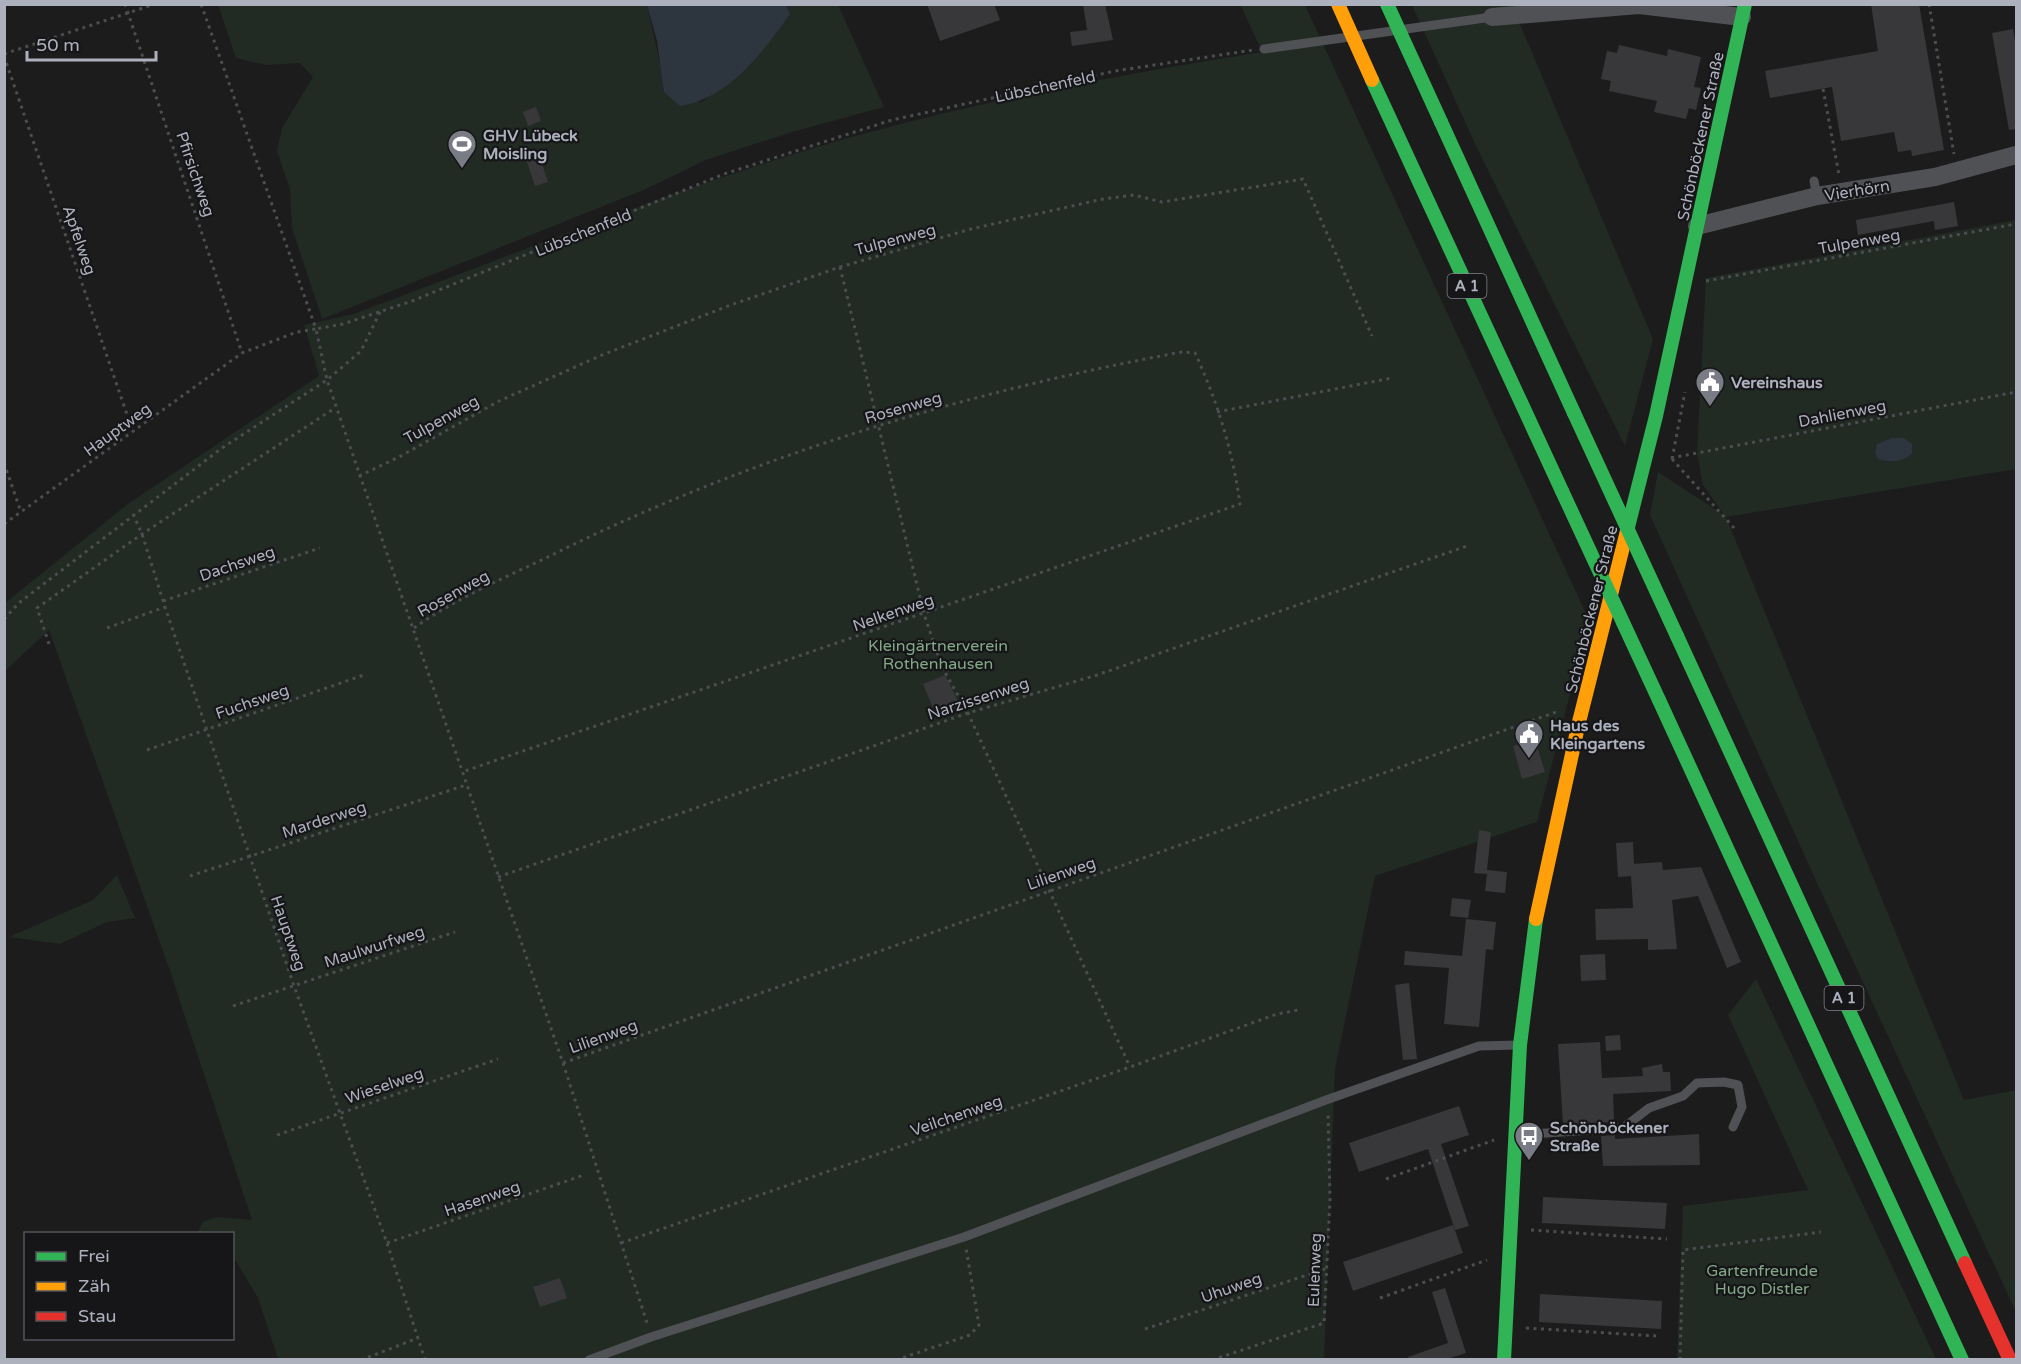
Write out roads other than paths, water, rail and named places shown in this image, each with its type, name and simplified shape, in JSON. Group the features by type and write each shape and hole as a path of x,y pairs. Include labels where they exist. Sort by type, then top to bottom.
{"main road":[{"name":"A 1","path":"1338,4 1962,1359"},
{"name":"A 1","path":"1387,4 2010,1359"},
{"name":"Schönböckener Straße","path":"1504,1359 1520,1045 1534,927 1579,722 1656,416 1743,11"}],"street":[{"path":"1492,17 1567,7 1639,4 1743,11"},
{"name":"Vierhörn","path":"1697,226 1816,189 1843,192 1957,171 2016,155"}],"lane":[{"path":"1264,49 1492,17"},
{"path":"589,1359 964,1237 1326,1100 1479,1046 1520,1045"},
{"path":"1515,1135 1623,1128 1649,1108 1683,1096 1697,1083 1724,1082 1738,1085 1742,1107 1733,1127"}],"place":[{"name":"GHV Lübeck Moisling","path":"462,170"},
{"name":"Vereinshaus","path":"1710,408"},
{"name":"Haus des Kleingartens","path":"1529,760"},
{"name":"Schönböckener Straße","path":"1529,1162"}],"park label":[{"name":"Kleingärtnerverein Rothenhausen","path":"938,654"},
{"name":"Gartenfreunde Hugo Distler","path":"1762,1279"}]}
